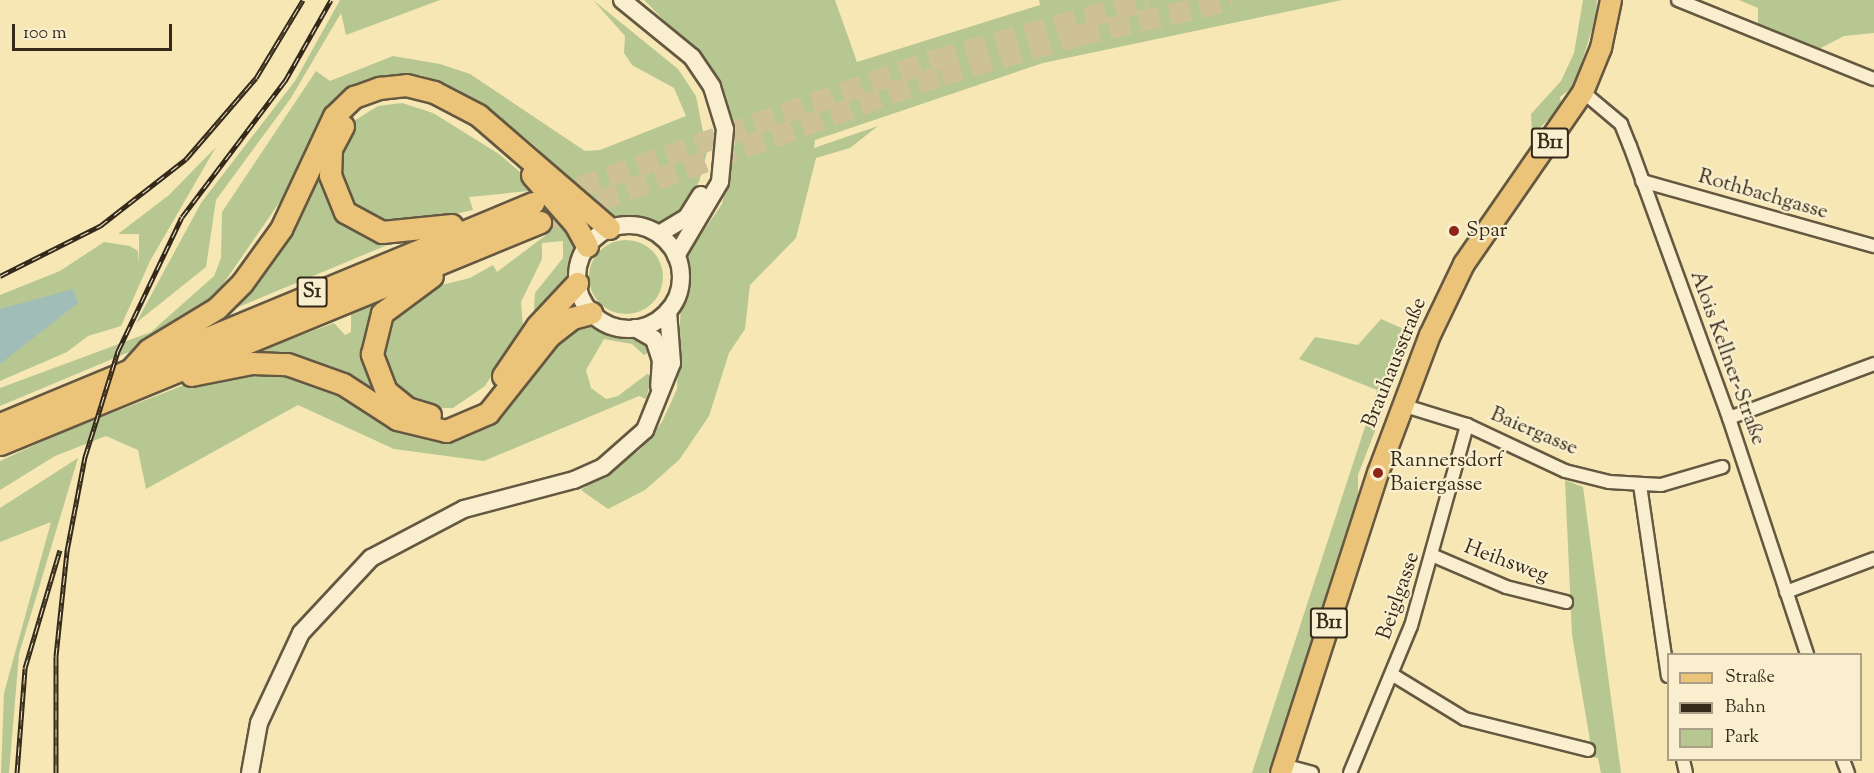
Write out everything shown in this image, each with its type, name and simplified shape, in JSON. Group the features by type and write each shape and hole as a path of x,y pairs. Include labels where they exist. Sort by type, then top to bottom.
{"highway":[{"path":"132,368 148,350 218,308 242,283 281,229 334,116 354,97 379,88 406,85 434,92 477,115 609,228"},
{"path":"494,219 408,233 369,228 345,212 330,176 331,149 361,109 406,98 428,105 493,142 543,184 587,246"},
{"name":"S1","path":"0,424 494,219 537,213 473,248 0,444"},
{"path":"473,248 398,296 374,331 372,354 381,383 396,401 416,412 444,416 482,403 537,326 577,284"},
{"path":"163,375 192,375 252,363 287,364 344,384 397,419 446,431 488,413 549,336 572,318 591,313"}],"main road":[{"path":"622,0 702,71 725,129 720,182 676,256"},
{"name":"Brauhausstraße","path":"1282,769 1402,405 1464,264 1583,92 1601,48 1611,0"},
{"path":"657,30 699,86 715,147 698,201 687,217 659,234"},
{"path":"250,773 273,686 301,633 371,558 464,509 574,480 603,467 645,430 658,408 672,363 668,311 680,285 676,256 659,234 636,225 609,228 587,246 577,284 591,313 613,326 634,328 654,339 661,360 658,408"},
{"path":"634,328 668,311"}],"street":[{"path":"1678,0 1874,79"},
{"name":"Alois Kellner-Straße","path":"1583,92 1621,124 1729,418 1807,653"},
{"name":"Rothbachgasse","path":"1642,181 1874,246"},
{"path":"1729,418 1874,364"},
{"name":"Baiergasse","path":"1402,405 1467,425 1565,471 1640,486 1680,481 1722,467"},
{"name":"Beiglgasse","path":"1350,773 1393,675 1434,556 1467,425"},
{"path":"1640,486 1667,669"},
{"name":"Heihsweg","path":"1434,556 1506,587 1566,602"},
{"path":"1786,592 1874,559"},
{"path":"1393,675 1465,719 1588,750"},
{"path":"1282,769 1312,773"}],"green space":[{"path":"340,0 440,0 346,35 341,13 291,98 216,200 206,267 136,323 201,203 295,81"},
{"path":"593,0 678,69 696,96 707,152 699,182 678,211 660,223 628,216 609,219 534,145 476,100 421,75 376,77 344,92 326,110 290,187 210,303 141,347 0,406 0,388 151,332 214,276 221,258 222,212 316,71 330,81 393,56 440,64 470,74 585,151 600,150 686,116 674,88 632,65 624,53 625,36"},
{"path":"644,0 835,0 857,62 1040,5 1039,0 1342,0 1043,63 815,140 814,148 878,126 850,148 816,158 796,238 750,285 745,329 729,353 709,416 679,460 645,490 608,509 581,490 640,450 662,422 677,389 683,260 722,204 735,144 726,96 708,65"},
{"path":"1583,0 1597,0 1596,17 1574,86 1560,97 1562,107 1532,135 1531,114 1561,81 1574,53"},
{"path":"1739,0 1874,0 1874,33 1844,36 1817,50 1758,28 1758,8"},
{"path":"402,103 433,113 499,154 535,185 575,242 566,279 534,311 535,293 563,258 563,241 542,243 542,259 521,302 523,326 485,386 453,408 430,408 392,389 381,346 384,331 395,314 421,290 470,278 493,265 497,272 546,235 529,191 469,197 473,210 392,228 354,211 334,169 349,124 378,106"},
{"path":"216,147 150,261 121,326 88,336 67,352 0,381 0,295 60,271 104,242 130,246 138,251 139,265 139,234 118,234 169,195"},
{"path":"319,164 328,203 348,224 363,235 397,241 224,313 281,250"},
{"path":"633,240 653,250 661,263 663,277 661,291 653,304 640,312 619,314 599,304 591,291 589,270 599,250 612,242"},
{"path":"388,295 374,311 363,342 363,362 381,398 325,366 247,355 334,323 345,335 351,332 351,313"},
{"path":"1381,319 1413,333 1358,475 1358,499 1268,773 1252,773 1377,390 1299,359 1315,337 1358,345"},
{"path":"589,323 640,338 651,351 644,355 632,344 604,339 586,370 591,388 606,399 618,396 647,374 652,376 646,399 639,396 484,461 394,449 298,405 146,489 138,450 106,436 55,456 0,490 0,461 61,433 202,378 275,368 469,429 563,329"},
{"path":"78,458 19,654 9,773 1,773 4,693 51,522 0,542 0,508"},
{"path":"1565,480 1583,487 1621,773 1601,773 1598,758 1587,756 1591,746 1572,635"}],"water":[{"path":"73,289 78,303 0,364 0,309"}],"tunnel":[{"path":"550,197 936,59 1147,0"},
{"path":"540,222 941,75 1079,35 1231,0"}],"railway":[{"path":"0,276 100,226 186,159 256,78 303,0"},
{"path":"56,773 56,656 67,551 85,457 118,351 182,217 285,81 331,0"},
{"path":"17,773 25,668 60,550"}],"place":[{"name":"Spar","path":"1454,231"},
{"name":"Rannersdorf Baiergasse","path":"1378,473"}]}
